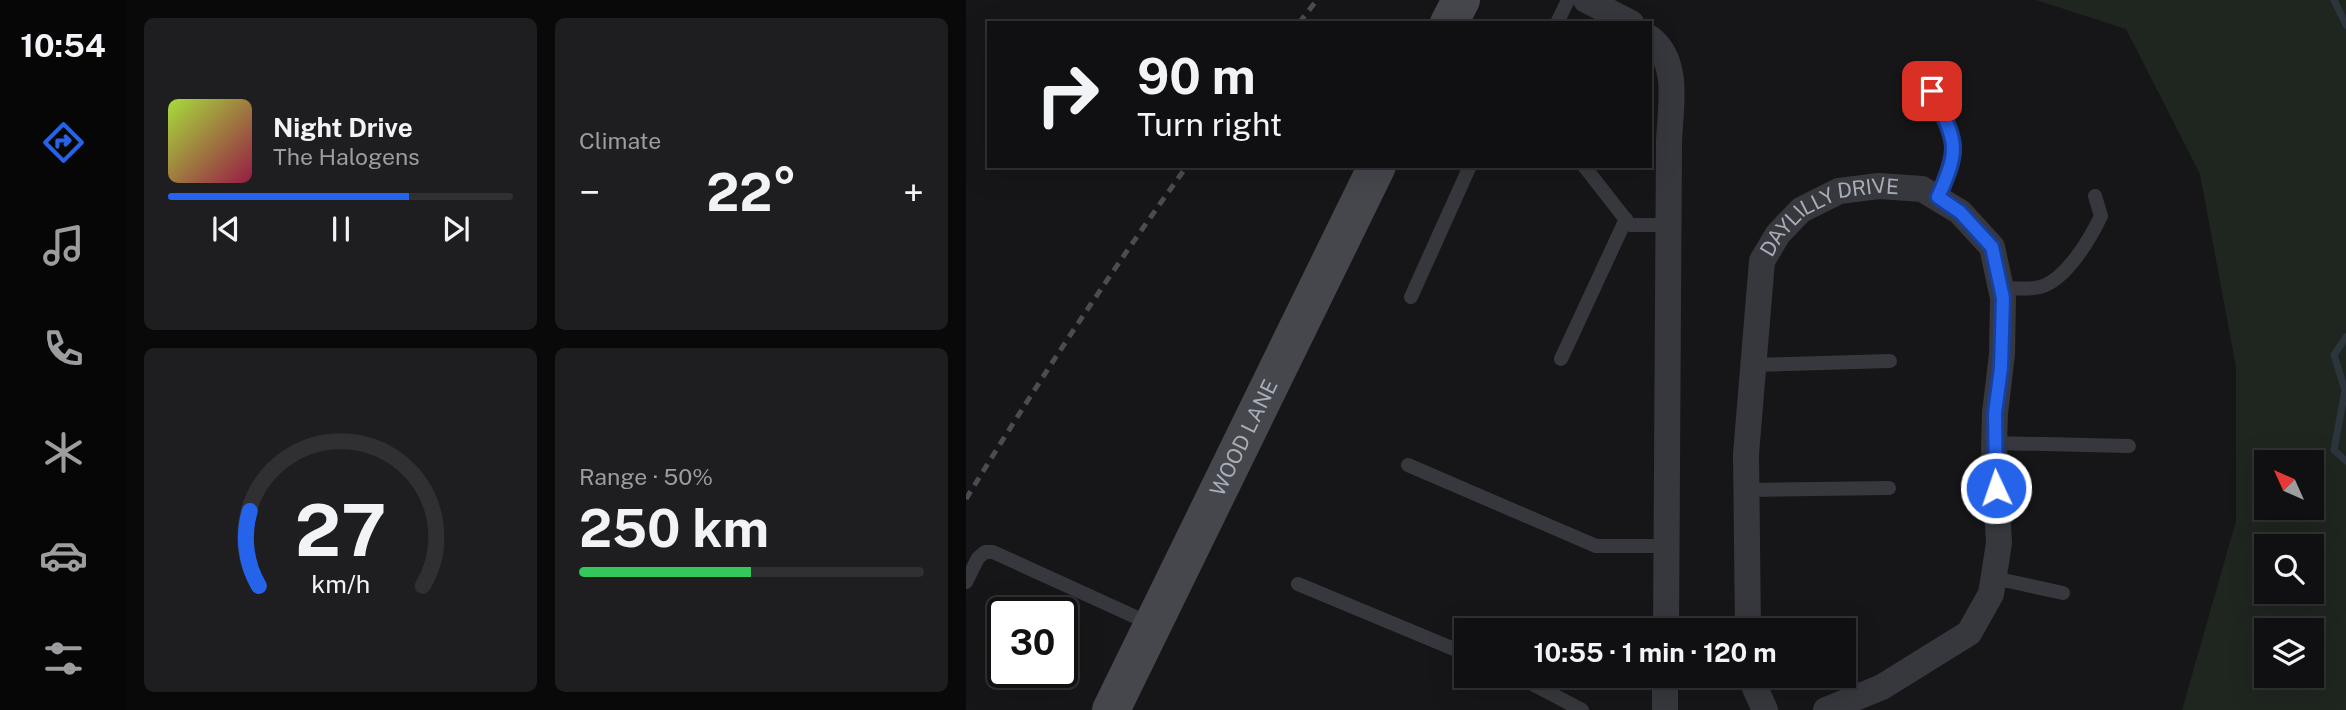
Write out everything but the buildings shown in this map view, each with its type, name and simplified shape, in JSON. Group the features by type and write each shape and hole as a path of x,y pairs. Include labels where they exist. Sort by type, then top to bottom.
{"street":[{"path":"1450,21 1461,0"},
{"path":"1586,0 1627,21"},
{"path":"1652,39 1668,63 1672,82 1668,225 1666,618"},
{"name":"WOOD LANE","path":"1111,710 1376,168"},
{"name":"DAYLILLY DRIVE","path":"1748,618 1746,454 1762,261 1778,234 1801,210 1839,191 1879,186 1922,189 1960,212 1992,247 2003,298 1994,443 1999,543 1994,578 1991,594 1969,633 1882,687 1826,710"},
{"path":"1665,688 1665,710"},
{"path":"1755,688 1765,710"}],"lane":[{"path":"1558,21 1568,0"},
{"path":"1922,68 1953,136 1955,150 1952,167 1938,197"},
{"path":"1411,297 1469,168"},
{"path":"1586,168 1630,225 1668,225"},
{"path":"2001,288 2040,287 2060,276 2090,239 2101,216 2095,196"},
{"path":"1561,359 1626,219"},
{"path":"1754,365 1890,361"},
{"path":"1994,443 2129,446"},
{"path":"1408,465 1596,546 1667,546"},
{"path":"1747,490 1889,488"},
{"path":"966,582 978,558 985,552 993,552 1152,625"},
{"path":"1994,578 2063,593"},
{"path":"1298,584 1454,649"},
{"path":"1540,688 1582,710"}],"shaded area":[{"path":"2036,0 2346,0 2346,710 2182,710 2236,521 2236,367 2200,174 2126,29"}],"waterway":[{"path":"2334,0 2346,25"},
{"path":"2346,337 2334,355 2345,390 2334,450 2346,461"}],"railway":[{"path":"1301,21 1317,0"},
{"path":"966,499 1073,330 1186,168"}],"route":[{"path":"1932,91 1953,136 1955,150 1952,167 1938,197 1960,212 1992,247 2003,298 2000,383 1995,413 1996,488"}]}
